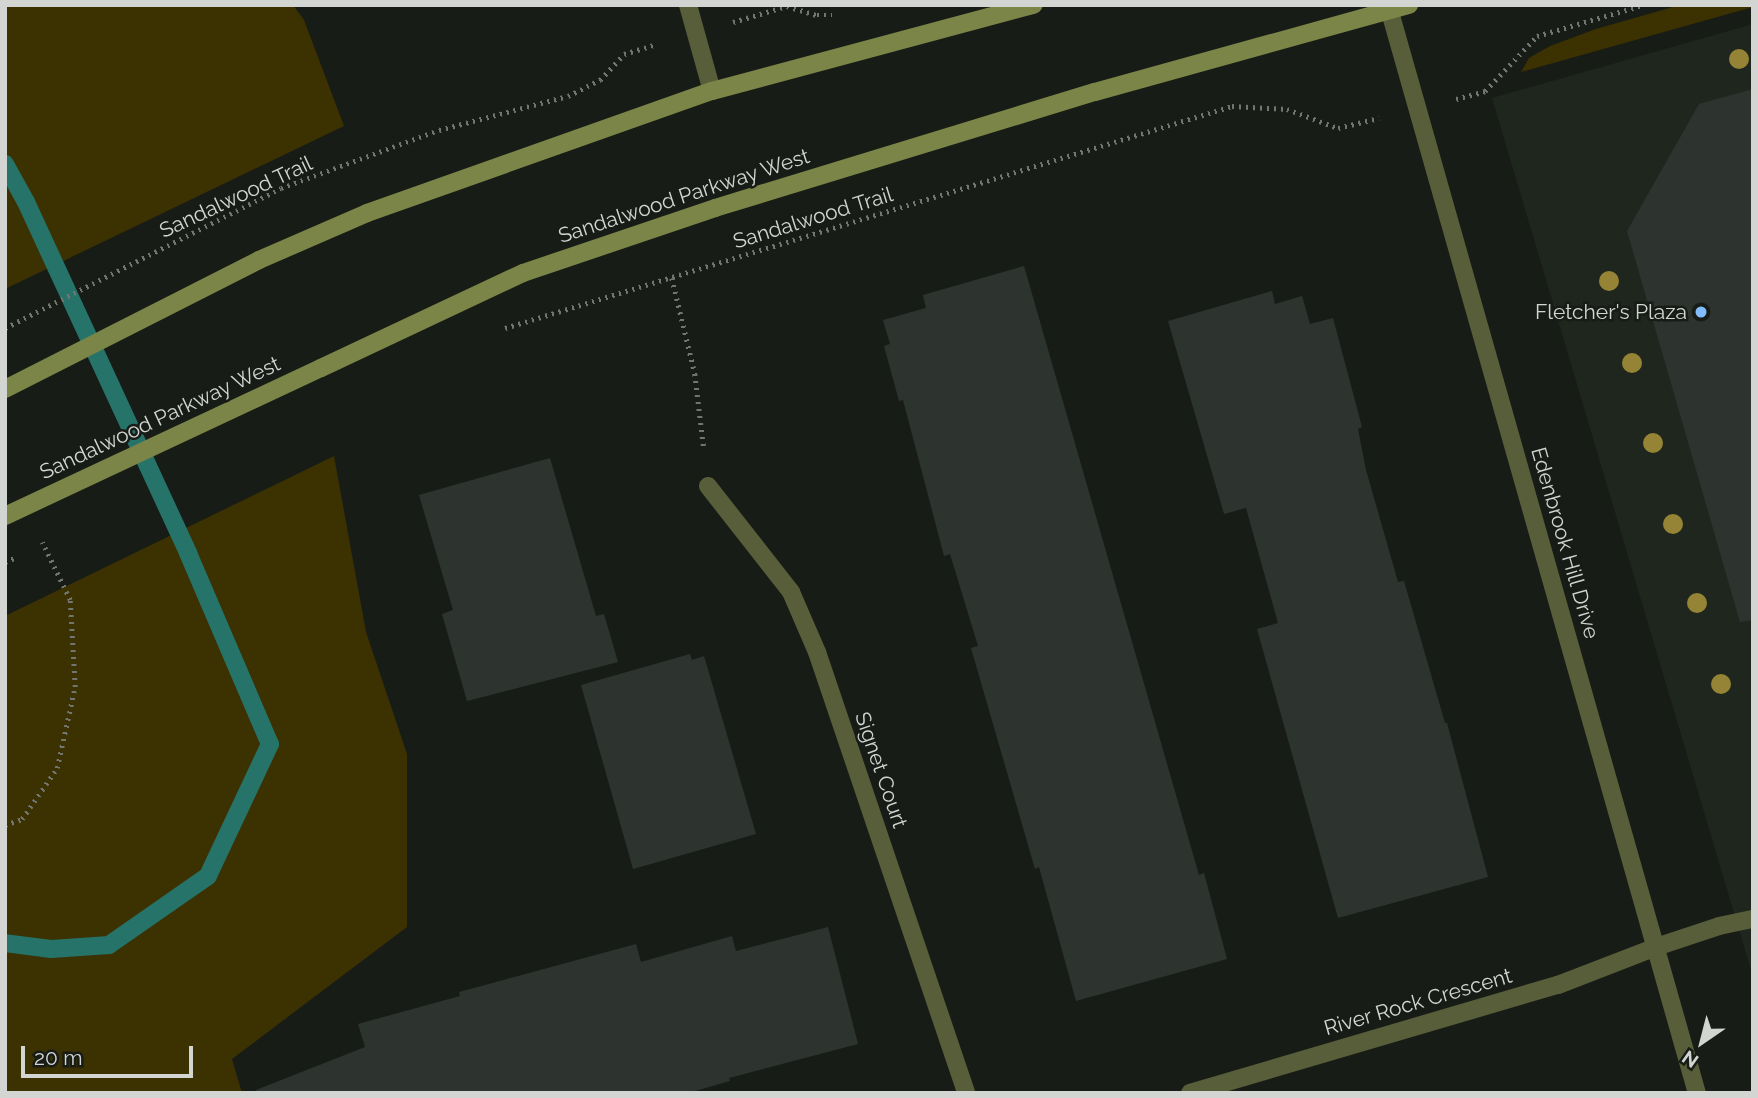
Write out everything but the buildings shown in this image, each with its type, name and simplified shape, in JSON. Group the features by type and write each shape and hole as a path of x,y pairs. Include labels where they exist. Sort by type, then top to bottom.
{"main road":[{"path":"5,389 259,260 367,213 712,91 1034,5"},
{"name":"Sandalwood Parkway West","path":"5,516 523,273 715,208 1095,92 1389,8 1409,5"}],"street":[{"path":"688,5 712,91"},
{"name":"Edenbrook Hill Drive","path":"1389,8 1697,1093"},
{"name":"Signet Court","path":"708,485 791,592 812,640 966,1093"},
{"name":"River Rock Crescent","path":"1190,1093 1558,985 1656,947 1719,926 1753,919"}],"path":[{"path":"1485,91 1537,36 1643,5"},
{"name":"Sandalwood Trail","path":"5,328 281,188 439,130 568,96 600,80 624,54 787,6 817,15 837,15"},
{"name":"Sandalwood Trail","path":"494,334 1232,106 1287,109 1338,128"},
{"path":"672,278 695,374 708,485"},
{"path":"5,825 22,818 57,768 75,687 70,600"}],"shaded area":[{"path":"5,5 293,5 304,20 344,126 5,289"},
{"path":"1680,5 1753,7 1521,72 1529,58 1550,46 1596,29"},
{"name":"Fletcher's Plaza","path":"1753,24 1753,977 1492,98"},
{"path":"334,456 366,632 407,754 407,927 232,1059 242,1093 5,1093 5,616"}],"waterway":[{"path":"5,164 26,202 188,553 270,744 208,876 109,945 51,949 5,943"}],"place":[{"name":"Fletcher's Plaza","path":"1701,312"}]}
